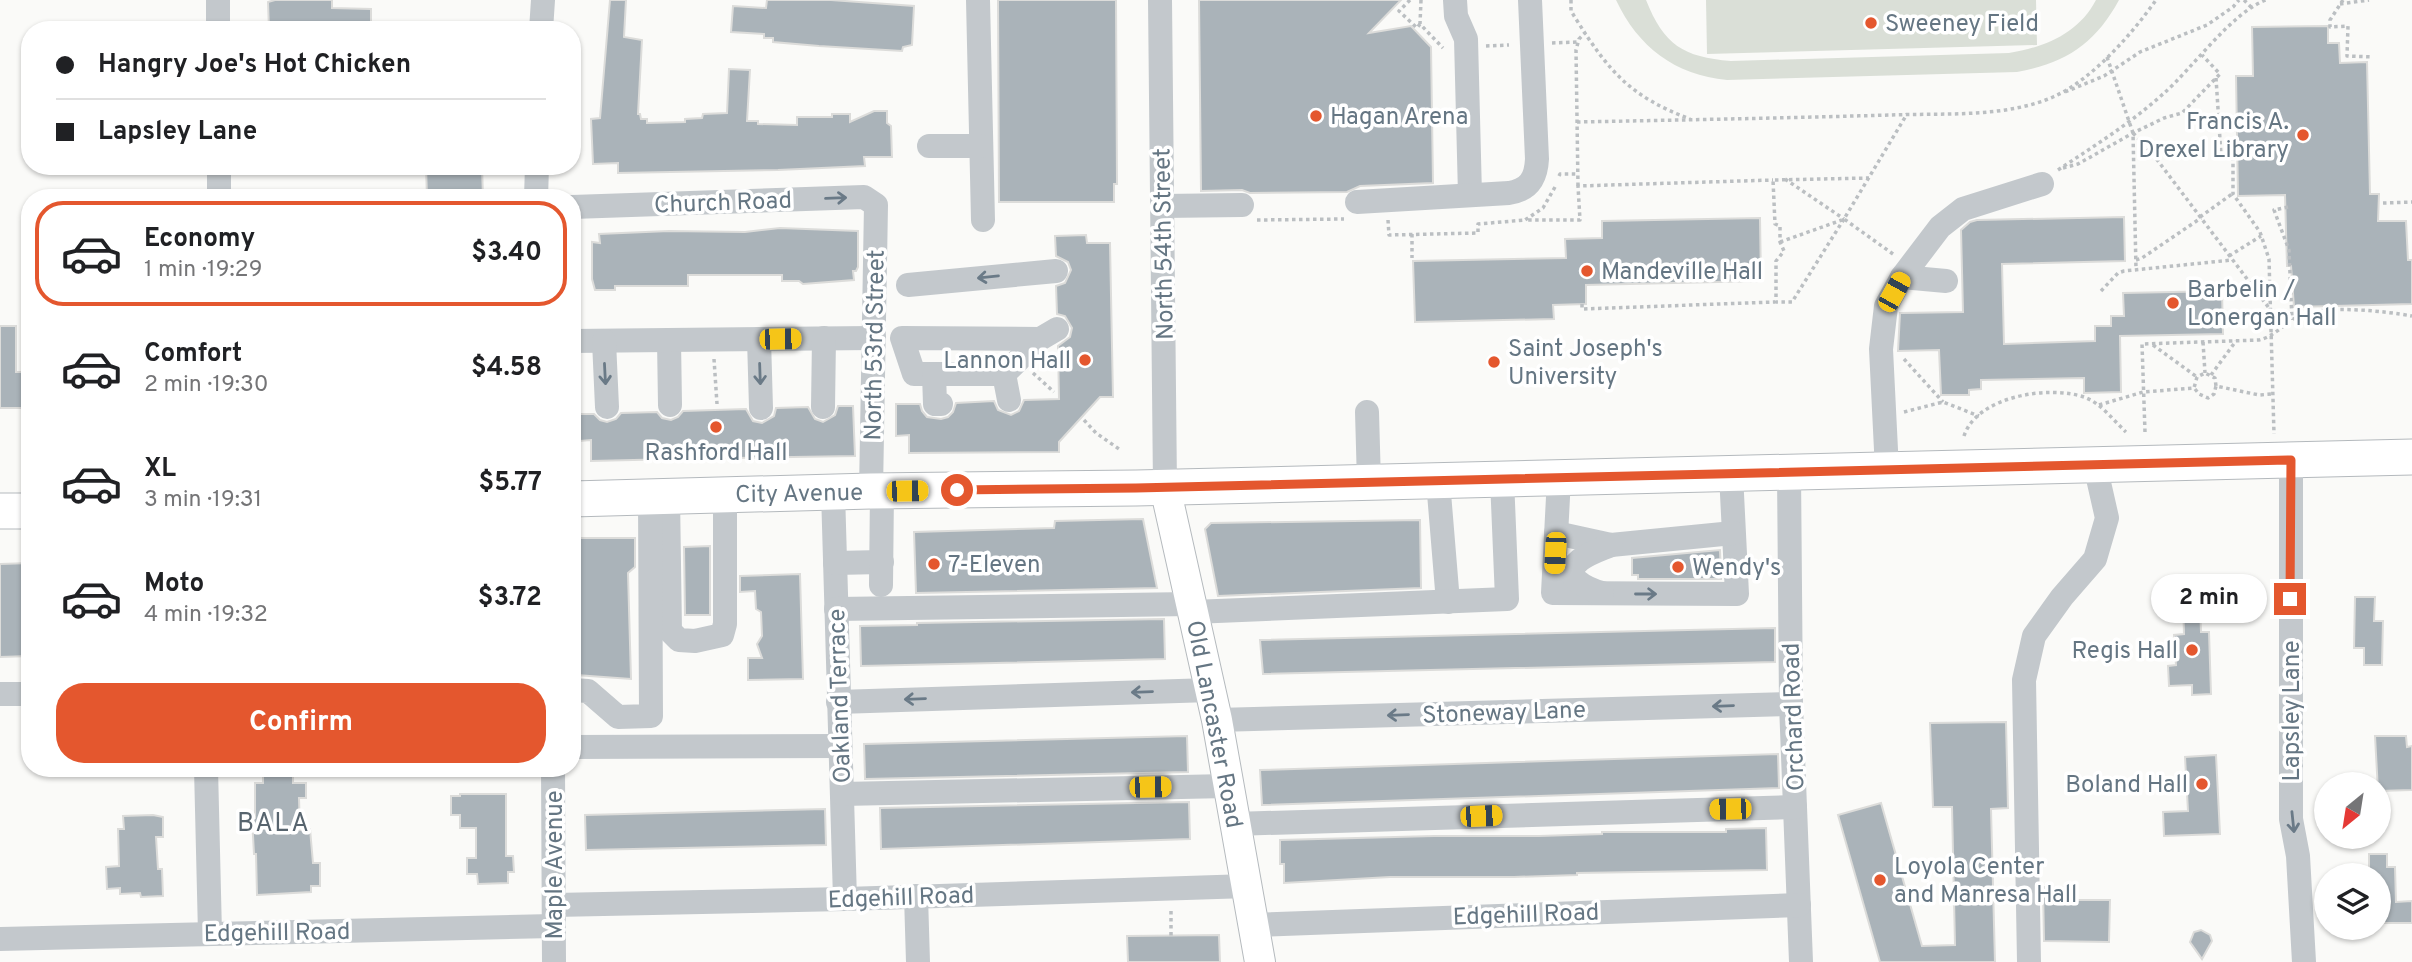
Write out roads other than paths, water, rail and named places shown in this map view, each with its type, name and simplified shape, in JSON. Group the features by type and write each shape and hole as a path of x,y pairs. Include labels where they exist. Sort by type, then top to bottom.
{"highway":[{"name":"City Avenue","path":"581,499 1502,480 2412,457"},
{"path":"0,512 21,511"}],"main road":[{"name":"Old Lancaster Road","path":"1165,487 1217,720 1260,962"}],"street":[{"path":"218,0 218,21"},
{"path":"542,21 543,0"},
{"path":"978,0 983,220"},
{"name":"North 54th Street","path":"1160,0 1165,487"},
{"path":"1455,0 1456,16 1466,39 1470,195"},
{"path":"1357,202 1520,191 1527,187 1536,172 1530,0"},
{"path":"929,146 981,146"},
{"path":"1887,470 1881,349 1886,306 1906,272 1940,227 1963,209 2042,184"},
{"name":"Church Road","path":"581,207 864,197 872,201"},
{"name":"North 53rd Street","path":"835,563 882,574 877,491 874,338 876,205 872,201"},
{"path":"1162,206 1242,205"},
{"path":"908,285 1056,271"},
{"path":"1906,272 1946,281"},
{"path":"1049,334 1004,374 934,374 914,374 902,338 1049,334"},
{"path":"823,407 824,338"},
{"path":"581,341 874,338"},
{"path":"758,339 761,408"},
{"path":"669,340 670,405"},
{"path":"604,341 607,407"},
{"path":"934,374 935,404 941,404"},
{"path":"1004,374 1009,400"},
{"path":"1367,412 1369,482"},
{"name":"Lapsley Lane","path":"2281,461 2291,819 2298,856 2304,962"},
{"path":"2029,962 2024,680 2034,636 2062,597 2095,559 2107,518 2095,465"},
{"name":"Orchard Road","path":"1788,472 1791,704 1801,962"},
{"path":"1559,478 1553,593 1737,594 1731,474"},
{"path":"836,609 1192,608 1507,599 1502,480"},
{"path":"1438,481 1448,601"},
{"name":"Oakland Terrace","path":"833,492 845,899"},
{"path":"659,497 670,631 679,640 695,641 722,635 725,495"},
{"path":"581,691 588,691 618,718 651,716 659,497"},
{"path":"1556,533 1612,545 1733,533"},
{"path":"1606,593 1587,589 1578,583 1574,575 1579,561 1612,545"},
{"path":"838,702 1210,690"},
{"path":"0,694 21,694"},
{"name":"Stoneway Lane","path":"1217,720 1791,704"},
{"path":"581,747 839,746"},
{"path":"206,777 210,934"},
{"name":"Maple Avenue","path":"553,777 554,962"},
{"path":"842,794 1228,786"},
{"path":"1234,824 1795,807"},
{"name":"Edgehill Road","path":"0,939 210,934 845,899 1248,887"},
{"path":"916,897 918,962"},
{"name":"Edgehill Road","path":"1253,925 1799,905"}],"place":[{"name":"Sweeney Field","path":"1871,23"},
{"name":"Hagan Arena","path":"1316,116"},
{"name":"Francis A. Drexel Library","path":"2303,135"},
{"name":"Mandeville Hall","path":"1587,271"},
{"name":"Barbelin / Lonergan Hall","path":"2173,303"},
{"name":"Lannon Hall","path":"1085,360"},
{"name":"Saint Joseph's University","path":"1494,362"},
{"name":"Rashford Hall","path":"716,427"},
{"name":"7-Eleven","path":"934,564"},
{"name":"Wendy's","path":"1678,567"},
{"name":"Regis Hall","path":"2192,650"},
{"name":"Boland Hall","path":"2202,784"},
{"name":"Loyola Center and Manresa Hall","path":"1880,880"}],"district":[{"name":"BALA","path":"274,822"}]}
